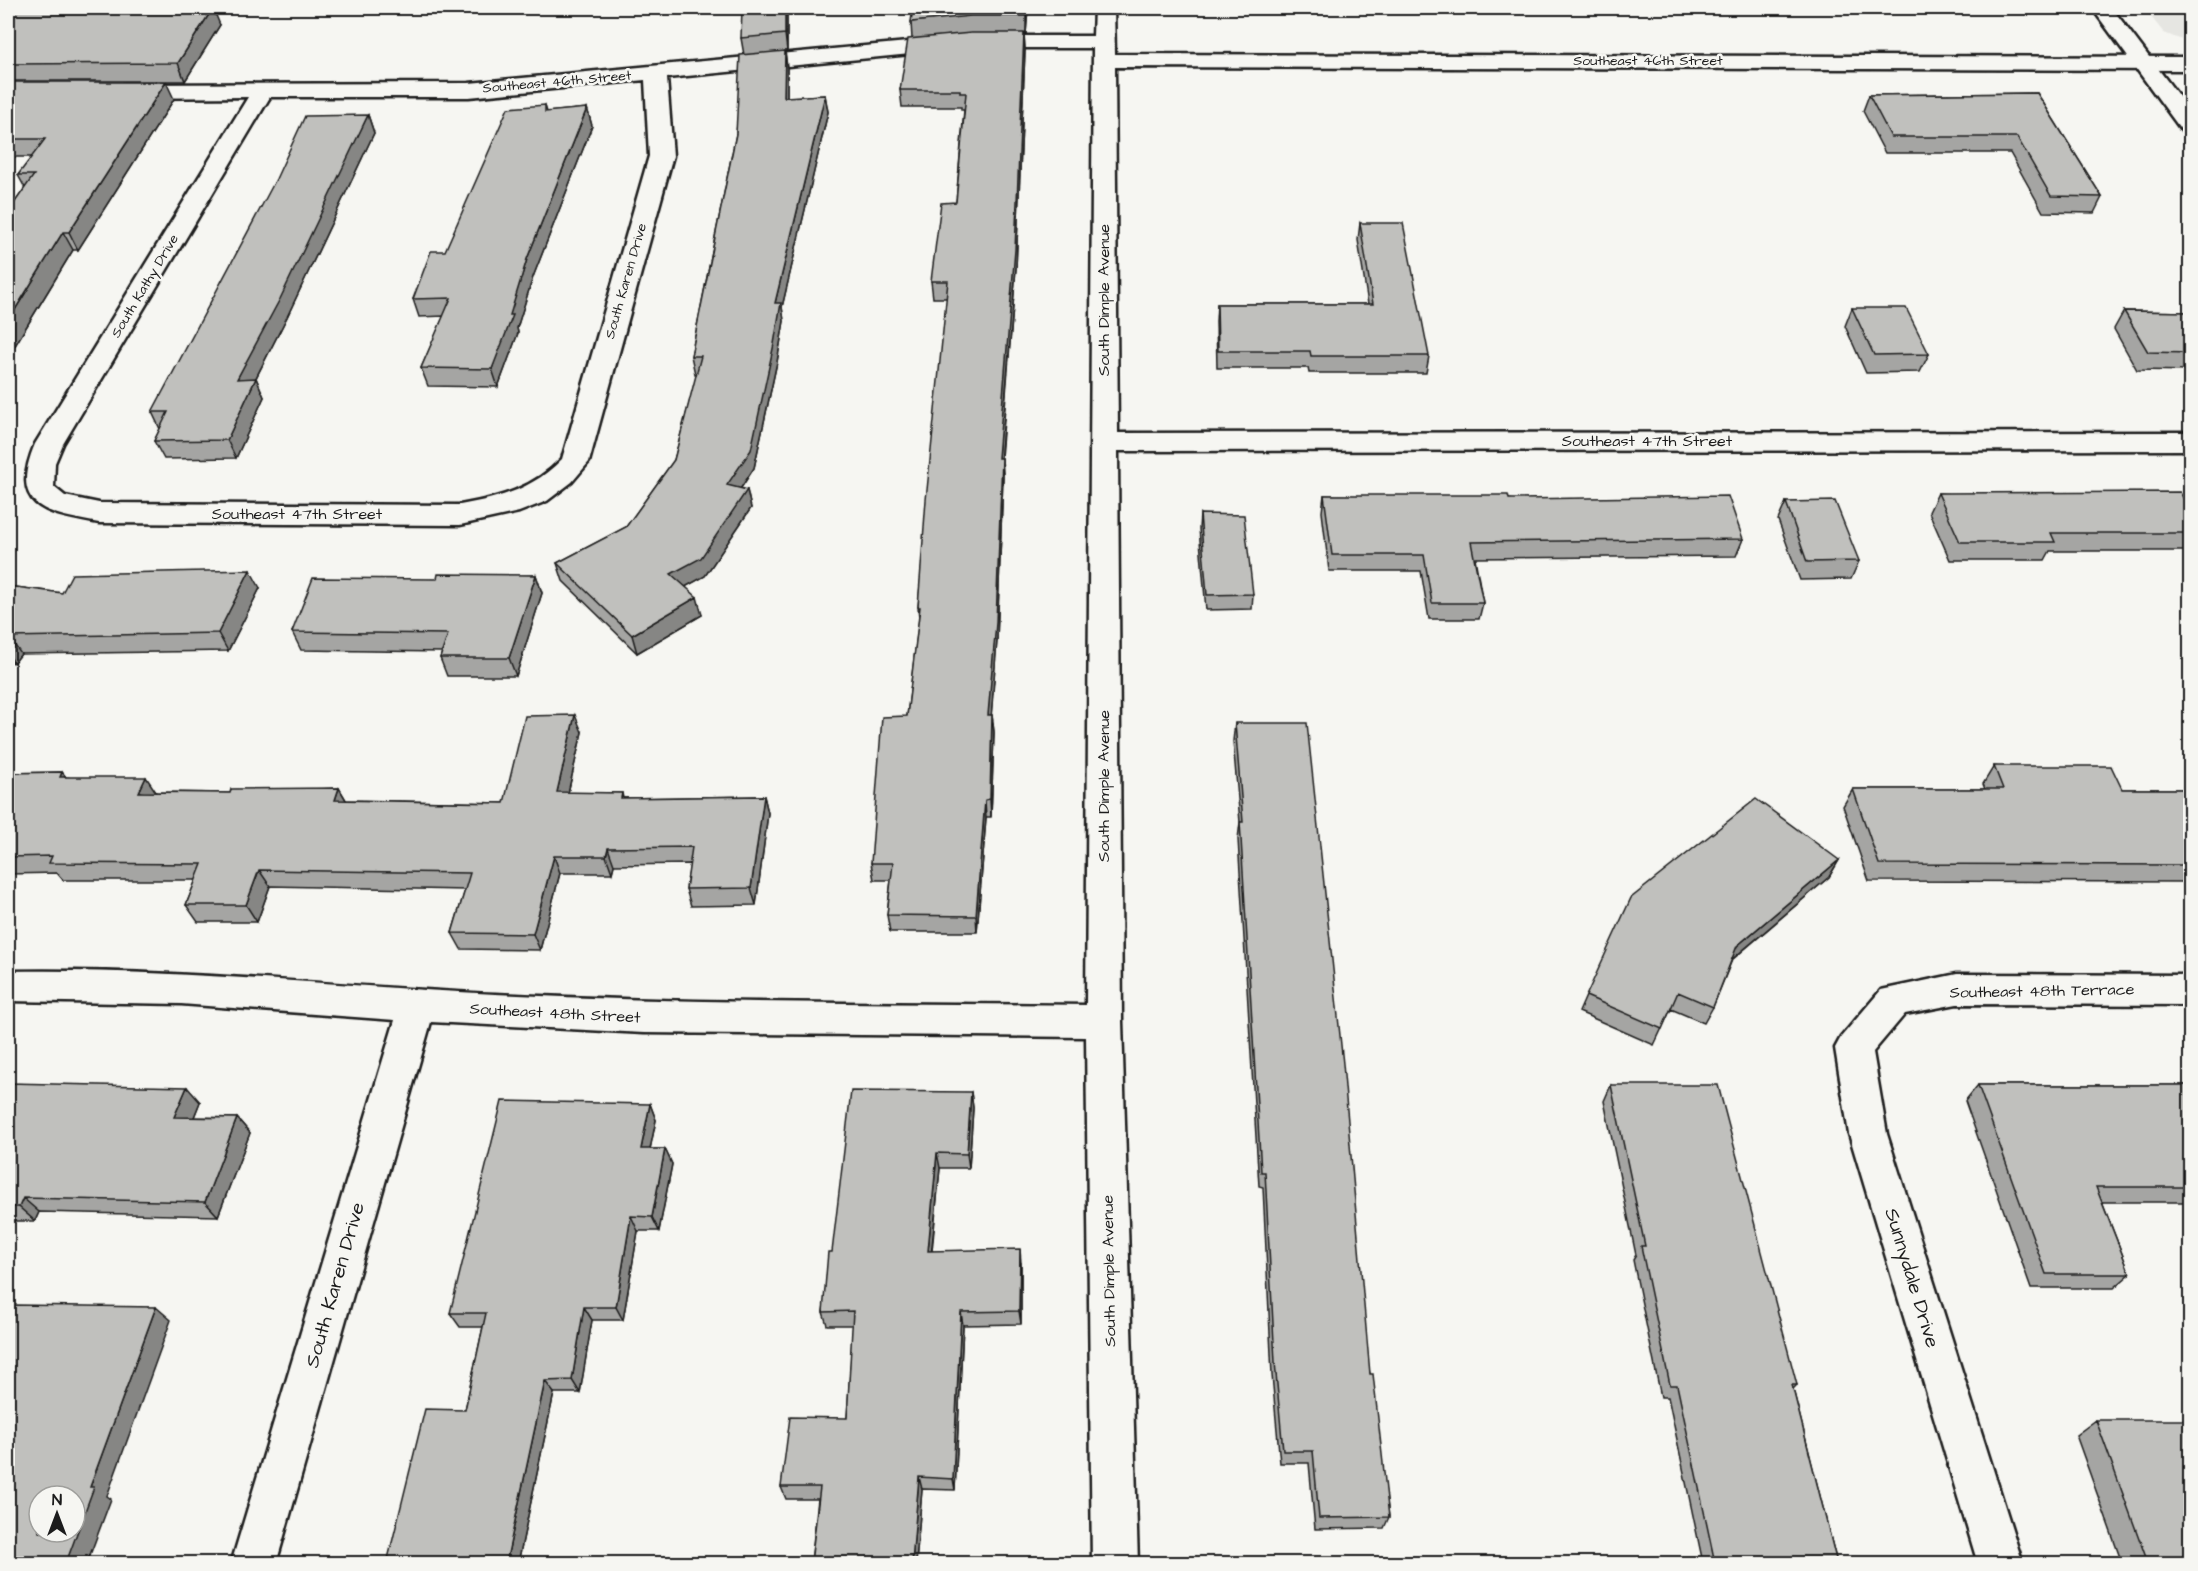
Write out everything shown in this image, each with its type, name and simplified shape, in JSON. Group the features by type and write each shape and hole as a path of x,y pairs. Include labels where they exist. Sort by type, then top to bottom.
{"street":[{"name":"South Dimple Avenue","path":"1104,8 1104,1021 1115,1563"},
{"path":"2102,8 2190,126"},
{"name":"Southeast 46th Street","path":"100,90 469,90 972,42 1104,51 2190,63"},
{"name":"South Karen Drive","path":"558,481 575,462 661,156 656,73"},
{"name":"South Kathy Drive","path":"38,484 39,465 49,444 263,91"},
{"name":"Southeast 47th Street","path":"1103,442 2190,441"},
{"name":"Southeast 47th Street","path":"38,484 47,499 68,507 99,513 460,515 501,508 535,496 558,481"},
{"name":"Southeast 48th Street","path":"8,986 181,988 417,1006 644,1017 1104,1021"},
{"name":"Southeast 48th Terrace","path":"1894,1001 1957,989 2190,990"},
{"name":"Sunnydale Drive","path":"1894,1001 1854,1048 1868,1134 2001,1563"},
{"name":"South Karen Drive","path":"253,1563 417,1006"}],"shaded area":[{"path":"2144,8 2190,8 2190,43 2164,33"}],"building":[{"path":"8,8 213,8 178,63 8,64"},
{"path":"742,8 785,8 785,34 741,38"},
{"path":"913,8 1026,8 1026,16 971,16 911,22"},
{"path":"971,33 1024,33 1015,250 998,458 1002,458 996,623 988,715 992,715 990,799 985,800 976,916 887,915 893,863 871,863 882,717 907,716 920,607 918,607 926,500 948,281 931,281 941,203 956,202 966,93 960,93 960,90 900,90 908,39"},
{"path":"785,51 784,97 825,95 775,303 781,303 751,450 727,485 747,490 701,558 671,574 697,597 632,635 557,563 626,527 674,460 701,356 691,356 736,134 740,55"},
{"path":"8,82 166,82 69,232 63,232 8,321 8,212 34,175 18,175 45,139 8,139"},
{"path":"2037,93 2102,197 2051,196 2017,137 1891,137 1869,95"},
{"path":"545,105 545,112 587,108 527,259 510,315 513,315 492,369 421,368 451,298 413,299 431,251 445,251 508,108"},
{"path":"368,115 280,299 237,379 256,378 227,440 154,441 168,412 152,412 276,179 305,116"},
{"path":"1360,223 1403,223 1429,356 1311,356 1310,351 1218,351 1217,304 1373,304"},
{"path":"1852,308 1906,308 1929,354 1874,355"},
{"path":"2124,311 2190,312 2190,353 2148,352"},
{"path":"2180,492 2190,511 2190,533 2051,533 2055,542 1960,542 1938,493"},
{"path":"1324,495 1508,495 1509,499 1728,496 1743,539 1471,542 1483,603 1432,603 1424,555 1332,555"},
{"path":"1835,501 1859,561 1807,562 1786,502"},
{"path":"1200,514 1244,515 1253,594 1207,595"},
{"path":"250,570 218,633 8,637 8,586 62,593 72,574"},
{"path":"438,574 536,575 509,658 440,658 448,634 292,632 313,578 437,579"},
{"path":"575,715 557,792 622,793 621,798 764,796 751,888 686,889 692,847 608,848 606,856 554,856 533,934 452,933 470,873 259,870 246,905 186,905 202,864 49,863 52,856 8,857 8,773 62,772 60,777 146,777 139,792 230,793 231,789 339,788 335,800 504,803 525,716"},
{"path":"1235,723 1307,723 1343,1064 1370,1374 1373,1374 1389,1517 1319,1518 1313,1451 1283,1451 1275,1362 1265,1172 1261,1172 1240,822 1243,822"},
{"path":"1994,766 2111,766 2122,789 2190,789 2190,865 1879,864 1853,789 2003,789"},
{"path":"1756,799 1839,860 1737,946 1713,1007 1678,992 1662,1029 1586,996 1631,898"},
{"path":"8,1083 187,1087 174,1117 237,1118 205,1202 23,1198 19,1207 8,1207"},
{"path":"1611,1085 1718,1085 1797,1385 1792,1385 1837,1563 1715,1563 1677,1385 1670,1385 1641,1246 1645,1246"},
{"path":"1978,1085 2190,1085 2190,1187 2096,1187 2130,1274 2046,1274"},
{"path":"851,1091 971,1092 967,1154 937,1153 928,1251 1020,1249 1019,1311 961,1312 953,1479 919,1477 912,1563 811,1563 820,1487 781,1487 790,1417 847,1418 853,1311 823,1312 828,1252 832,1252"},
{"path":"502,1101 650,1104 641,1149 665,1149 652,1217 631,1216 616,1307 584,1307 572,1380 545,1381 506,1563 387,1563 425,1409 465,1410 486,1313 450,1313"},
{"path":"14,1305 156,1307 90,1487 94,1487 87,1506 87,1484 27,1484 27,1544 73,1544 66,1563 8,1563 8,1321"},
{"path":"2096,1420 2190,1420 2190,1563 2148,1563"}]}
